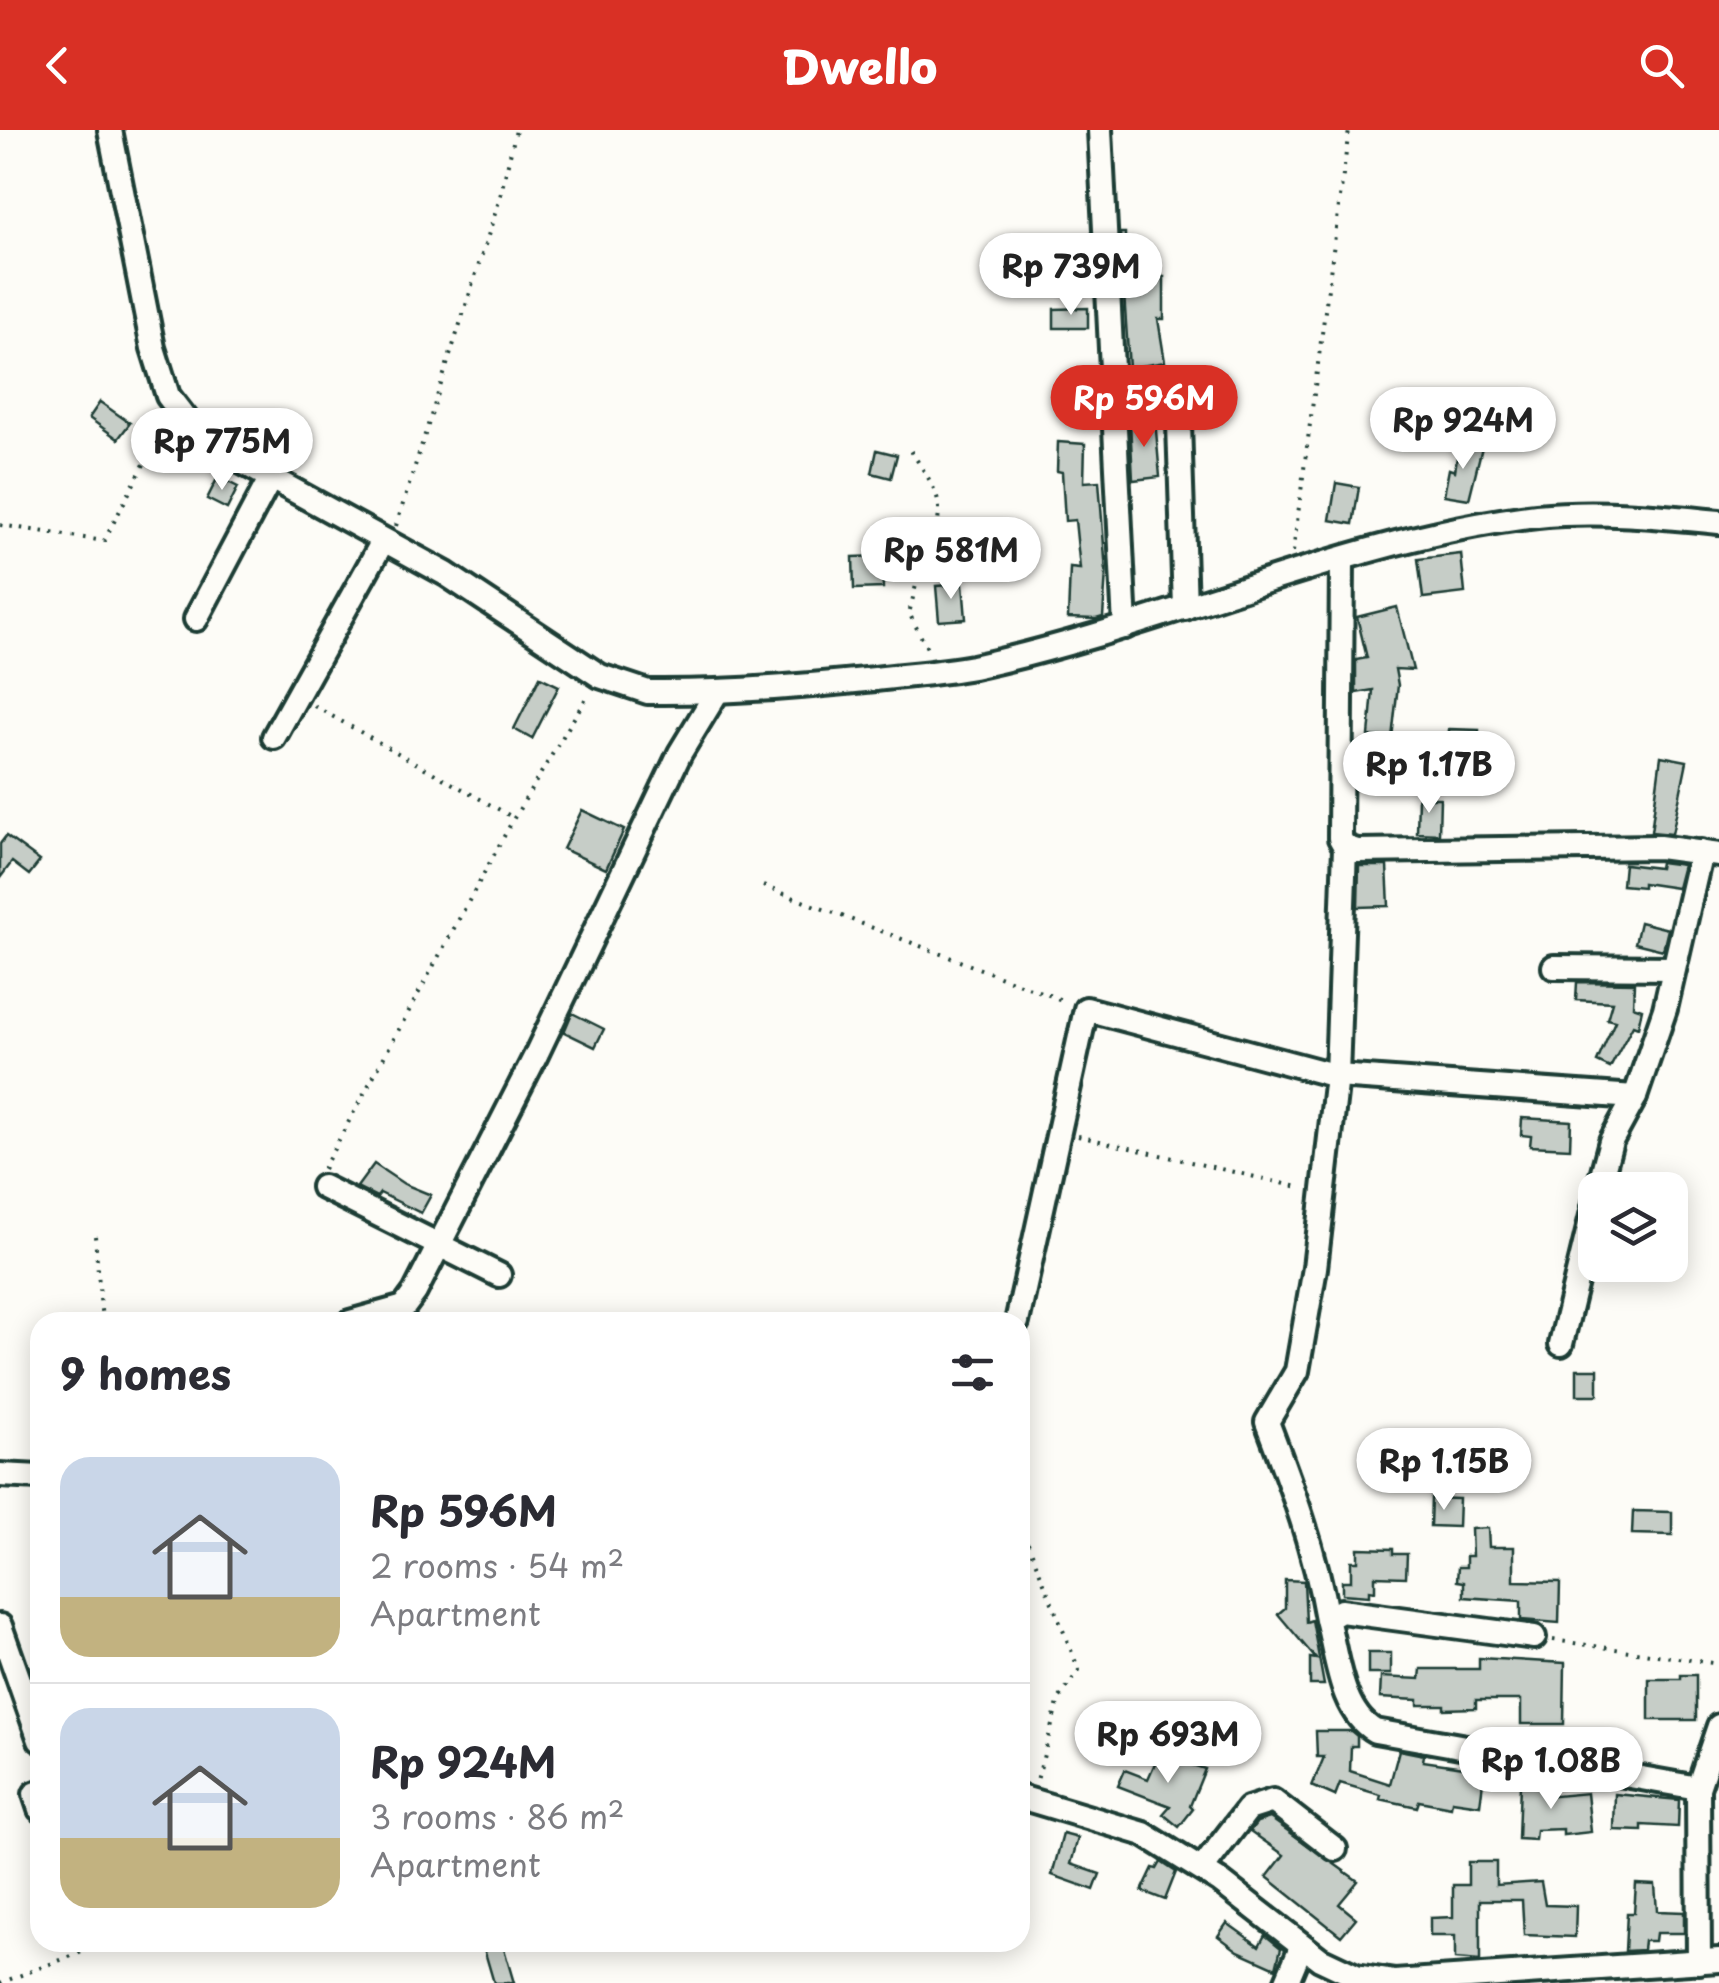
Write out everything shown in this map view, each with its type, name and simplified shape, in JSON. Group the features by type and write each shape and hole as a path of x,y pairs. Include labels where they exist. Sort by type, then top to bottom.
{"street":[{"path":"110,130 153,348 175,406 202,440 446,574 600,676 648,692 718,692 971,667 1125,627 1454,530 1540,516 1656,515 1719,522"},
{"path":"1100,130 1125,627"},
{"path":"1178,393 1185,608"},
{"path":"196,620 270,479"},
{"path":"274,737 386,543"},
{"path":"1342,560 1340,838 1345,847 1337,1076 1297,1371 1267,1422 1300,1502 1351,1708 1360,1723 1375,1731 1698,1788"},
{"path":"400,1312 438,1247 535,1057 680,752 718,692"},
{"path":"1345,847 1357,851 1659,847 1710,853 1665,1008 1635,1096 1611,1141 1603,1172"},
{"path":"1554,967 1674,968"},
{"path":"1019,1312 1086,1009 1337,1076 1635,1096"},
{"path":"323,1187 499,1275"},
{"path":"1560,1344 1578,1272"},
{"path":"0,1474 30,1476"},
{"path":"1328,1619 1342,1611 1534,1637"},
{"path":"0,1626 30,1712"},
{"path":"1030,1799 1144,1834 1202,1869 1302,1946 1356,1976 1394,1982 1710,1966 1698,1788 1719,1726"},
{"path":"1202,1869 1248,1809 1273,1801 1334,1849"},
{"path":"1286,1983 1302,1946"}],"path":[{"path":"386,543 499,201 516,130"},
{"path":"1290,576 1349,130"},
{"path":"0,524 104,542 175,406"},
{"path":"911,451 935,487 941,510 936,537 924,561 909,614 926,642 935,672"},
{"path":"323,1187 323,1168 514,818 600,676"},
{"path":"296,697 514,818"},
{"path":"763,886 1086,1009"},
{"path":"1059,1132 1324,1193"},
{"path":"95,1236 101,1312"},
{"path":"1030,1548 1079,1670 1059,1699 1030,1786"},
{"path":"1534,1637 1719,1664"},
{"path":"0,1982 82,1952"}],"building":[{"path":"1120,233 1125,233 1125,277 1164,277 1164,319 1158,319 1165,362 1129,368"},
{"path":"1088,308 1088,328 1054,328 1054,309"},
{"path":"100,402 130,423 118,439 89,418"},
{"path":"1155,419 1160,477 1133,480 1130,421"},
{"path":"1058,442 1085,444 1084,482 1099,481 1106,572 1103,617 1096,619 1068,618 1070,568 1080,569 1075,520 1065,521 1062,472 1057,471"},
{"path":"1459,444 1482,447 1469,499 1444,495 1449,469 1455,471"},
{"path":"877,450 897,455 891,478 872,473"},
{"path":"218,477 238,487 227,509 207,499"},
{"path":"1336,483 1359,487 1353,524 1330,520"},
{"path":"885,522 903,528 894,553 876,546"},
{"path":"1461,554 1465,593 1423,598 1418,559"},
{"path":"882,556 883,588 854,589 853,557"},
{"path":"963,584 966,619 939,621 936,586"},
{"path":"1397,607 1413,670 1395,669 1398,685 1392,738 1369,736 1373,690 1356,693 1356,660 1367,658 1357,617"},
{"path":"540,677 559,686 532,739 514,729"},
{"path":"1449,729 1479,730 1478,753 1494,754 1492,780 1447,779"},
{"path":"1661,756 1687,761 1672,834 1651,832"},
{"path":"1418,798 1440,798 1439,834 1417,833"},
{"path":"582,810 624,830 606,869 563,849"},
{"path":"6,836 40,861 29,875 12,862 0,878 0,844"},
{"path":"1660,862 1683,865 1677,888 1643,883 1643,887 1622,885 1624,864 1659,868"},
{"path":"1359,866 1387,866 1389,906 1358,907"},
{"path":"1640,922 1668,929 1663,950 1635,943"},
{"path":"1577,982 1634,983 1633,1006 1642,1009 1638,1027 1633,1025 1610,1068 1597,1062 1615,1021 1607,1019 1612,1002 1576,1000"},
{"path":"572,1013 604,1029 595,1047 564,1032"},
{"path":"1522,1118 1571,1121 1570,1148 1530,1146 1531,1136 1521,1135"},
{"path":"374,1164 404,1184 431,1195 421,1213 380,1193 377,1197 357,1187"},
{"path":"1577,1369 1598,1369 1598,1395 1577,1395"},
{"path":"1431,1498 1459,1499 1458,1527 1430,1526"},
{"path":"1633,1511 1672,1512 1672,1535 1632,1534"},
{"path":"1488,1528 1489,1547 1514,1547 1514,1581 1560,1582 1559,1623 1521,1620 1521,1601 1464,1597 1464,1582 1457,1581 1458,1567 1466,1567 1466,1556 1472,1556 1471,1529"},
{"path":"1358,1548 1393,1549 1393,1554 1407,1554 1406,1577 1375,1576 1375,1591 1369,1590 1369,1596 1342,1594 1342,1581 1351,1581 1351,1561 1358,1561"},
{"path":"1285,1580 1304,1581 1306,1622 1312,1620 1324,1685 1310,1685 1310,1658 1316,1659 1278,1614 1285,1608"},
{"path":"1368,1653 1391,1653 1391,1674 1368,1674"},
{"path":"1479,1658 1565,1663 1564,1724 1521,1724 1521,1700 1476,1700 1476,1708 1444,1709 1444,1705 1418,1705 1418,1700 1380,1698 1381,1677 1420,1679 1421,1669 1479,1669"},
{"path":"1681,1675 1696,1675 1696,1720 1649,1720 1649,1679 1681,1679"},
{"path":"1316,1731 1351,1731 1357,1736 1357,1746 1351,1746 1350,1771 1390,1784 1399,1750 1424,1755 1423,1761 1485,1766 1480,1805 1452,1801 1451,1807 1419,1801 1417,1807 1380,1799 1381,1795 1340,1783 1335,1796 1312,1786 1324,1757 1317,1757"},
{"path":"1159,1754 1205,1769 1190,1806 1193,1809 1179,1827 1163,1814 1170,1806 1118,1786 1125,1770 1148,1779"},
{"path":"1520,1783 1545,1785 1545,1797 1587,1793 1591,1832 1563,1835 1563,1829 1536,1830 1535,1840 1518,1839"},
{"path":"1615,1794 1679,1800 1678,1827 1642,1825 1642,1831 1614,1830"},
{"path":"1270,1818 1358,1881 1339,1904 1356,1918 1341,1936 1267,1877 1284,1855 1250,1831 1257,1822"},
{"path":"1063,1834 1078,1838 1071,1864 1100,1874 1094,1890 1052,1875"},
{"path":"1161,1862 1176,1872 1165,1900 1142,1891 1153,1868 1157,1869"},
{"path":"1468,1862 1496,1862 1496,1885 1541,1882 1545,1905 1576,1906 1575,1937 1524,1935 1522,1900 1480,1900 1480,1961 1455,1959 1455,1936 1430,1936 1430,1918 1453,1917 1453,1885 1468,1885"},
{"path":"1636,1884 1655,1885 1657,1911 1684,1912 1684,1933 1656,1933 1655,1941 1644,1941 1643,1950 1625,1951 1627,1913 1634,1913"},
{"path":"1227,1923 1259,1946 1265,1935 1281,1948 1276,1968 1238,1951 1218,1936"},
{"path":"485,1952 505,1952 514,1983 494,1983"}]}
